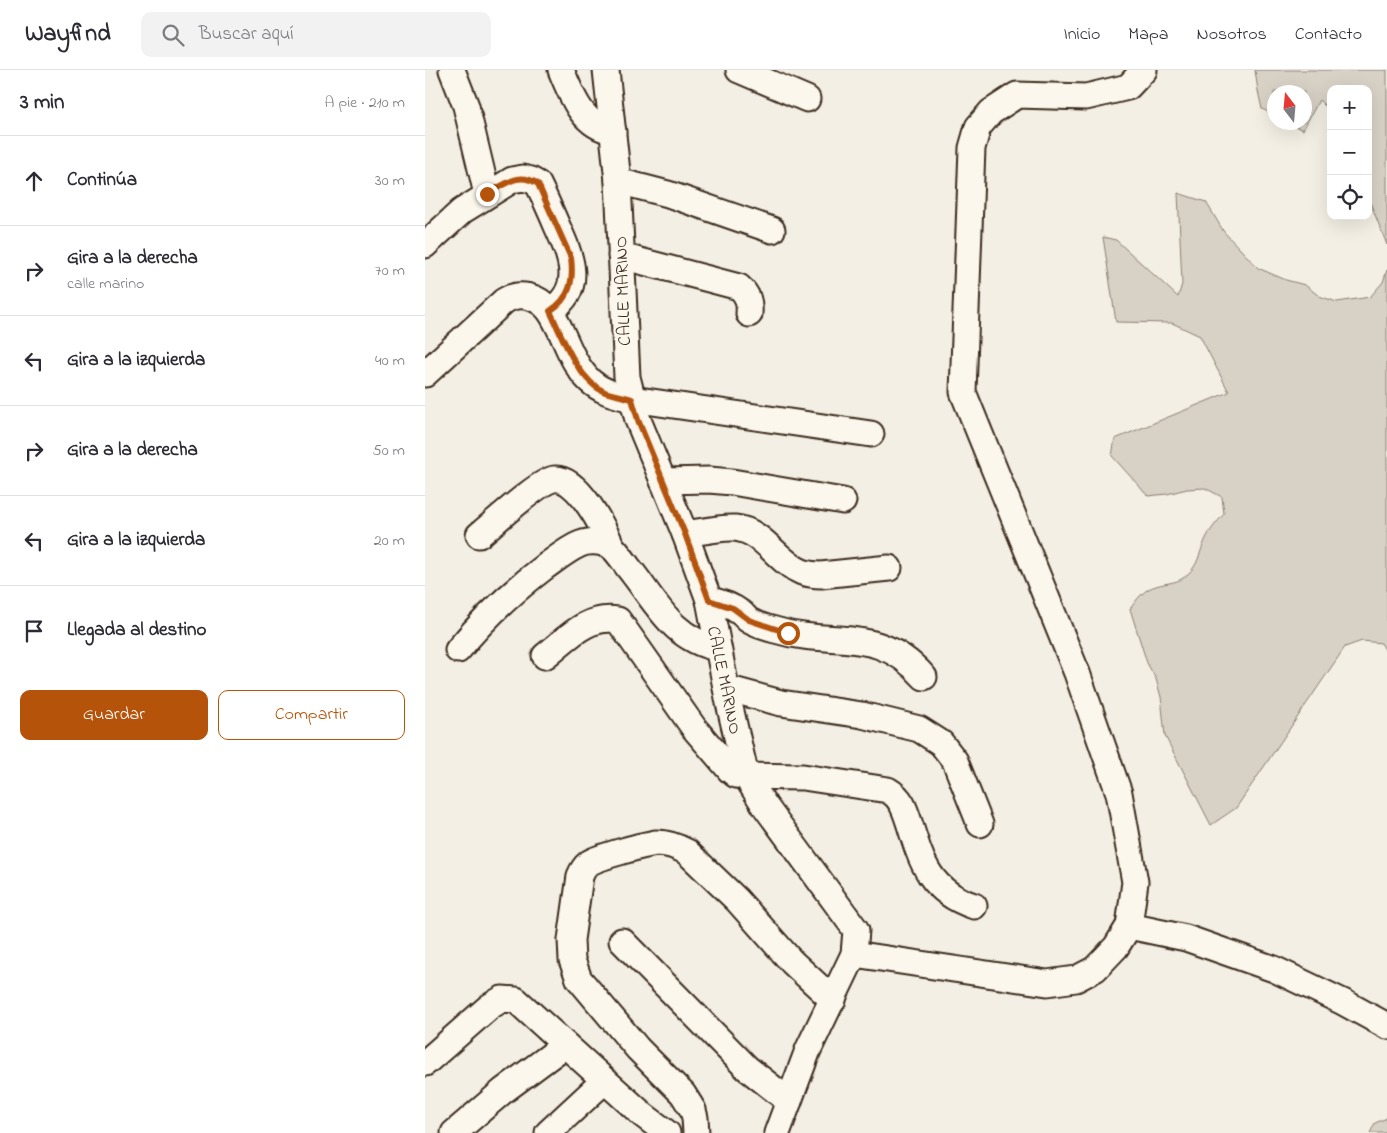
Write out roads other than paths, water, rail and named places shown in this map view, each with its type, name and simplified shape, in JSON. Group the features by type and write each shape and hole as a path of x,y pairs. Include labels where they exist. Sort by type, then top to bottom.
{"street":[{"path":"452,70 466,106 487,194"},
{"path":"561,70 584,116 596,126 613,131"},
{"name":"CALLE MARINO","path":"606,70 618,181 627,377 638,420 685,534 709,600 746,776 765,806 856,930 854,954 809,1050 777,1133"},
{"path":"739,70 807,99"},
{"path":"854,954 1047,983 1076,979 1095,968 1116,947 1129,926 1135,882 1119,793 1077,674 963,392 972,148 978,127 991,112 1017,95 1086,97 1128,87 1144,70"},
{"path":"425,245 462,211 487,194 518,178 531,180 538,184 571,258 571,285 568,293 550,311"},
{"path":"618,181 668,194 772,230"},
{"path":"621,256 739,287 747,297 749,314"},
{"path":"425,374 510,297 523,295 530,297 550,311 577,364 588,379 604,391 632,399 871,434"},
{"path":"479,535 539,486 555,479 562,480 571,485 585,500 604,530 612,547 635,575 659,610 687,636 700,643 718,648"},
{"path":"663,481 709,480 732,482 843,501"},
{"path":"685,534 735,528 749,532 766,543 795,568 811,574 821,575 889,568"},
{"path":"458,650 496,608 535,575 578,544 586,542 603,543 612,547"},
{"path":"709,600 733,608 749,620 777,631 799,636 862,641 876,644 903,657 925,677"},
{"path":"545,656 583,626 591,622 600,619 618,620 694,728 736,775 810,778 888,790 895,794 903,805 920,858 927,871 952,898 974,906"},
{"path":"726,688 781,702 862,715 925,732 941,743 955,761 980,824"},
{"path":"696,1133 695,1118 689,1101 626,1035 585,987 575,970 571,940 580,876 583,868 596,860 646,846 657,844 678,847 687,852 737,900 792,962 833,1000"},
{"path":"1129,926 1186,938 1273,969 1343,1002 1387,1026"},
{"path":"621,941 747,1068 789,1101"},
{"path":"425,1063 489,1007 502,999 516,1000 604,1081 665,1133"},
{"path":"454,1133 503,1091 565,1045"},
{"path":"548,1133 604,1081"}]}
